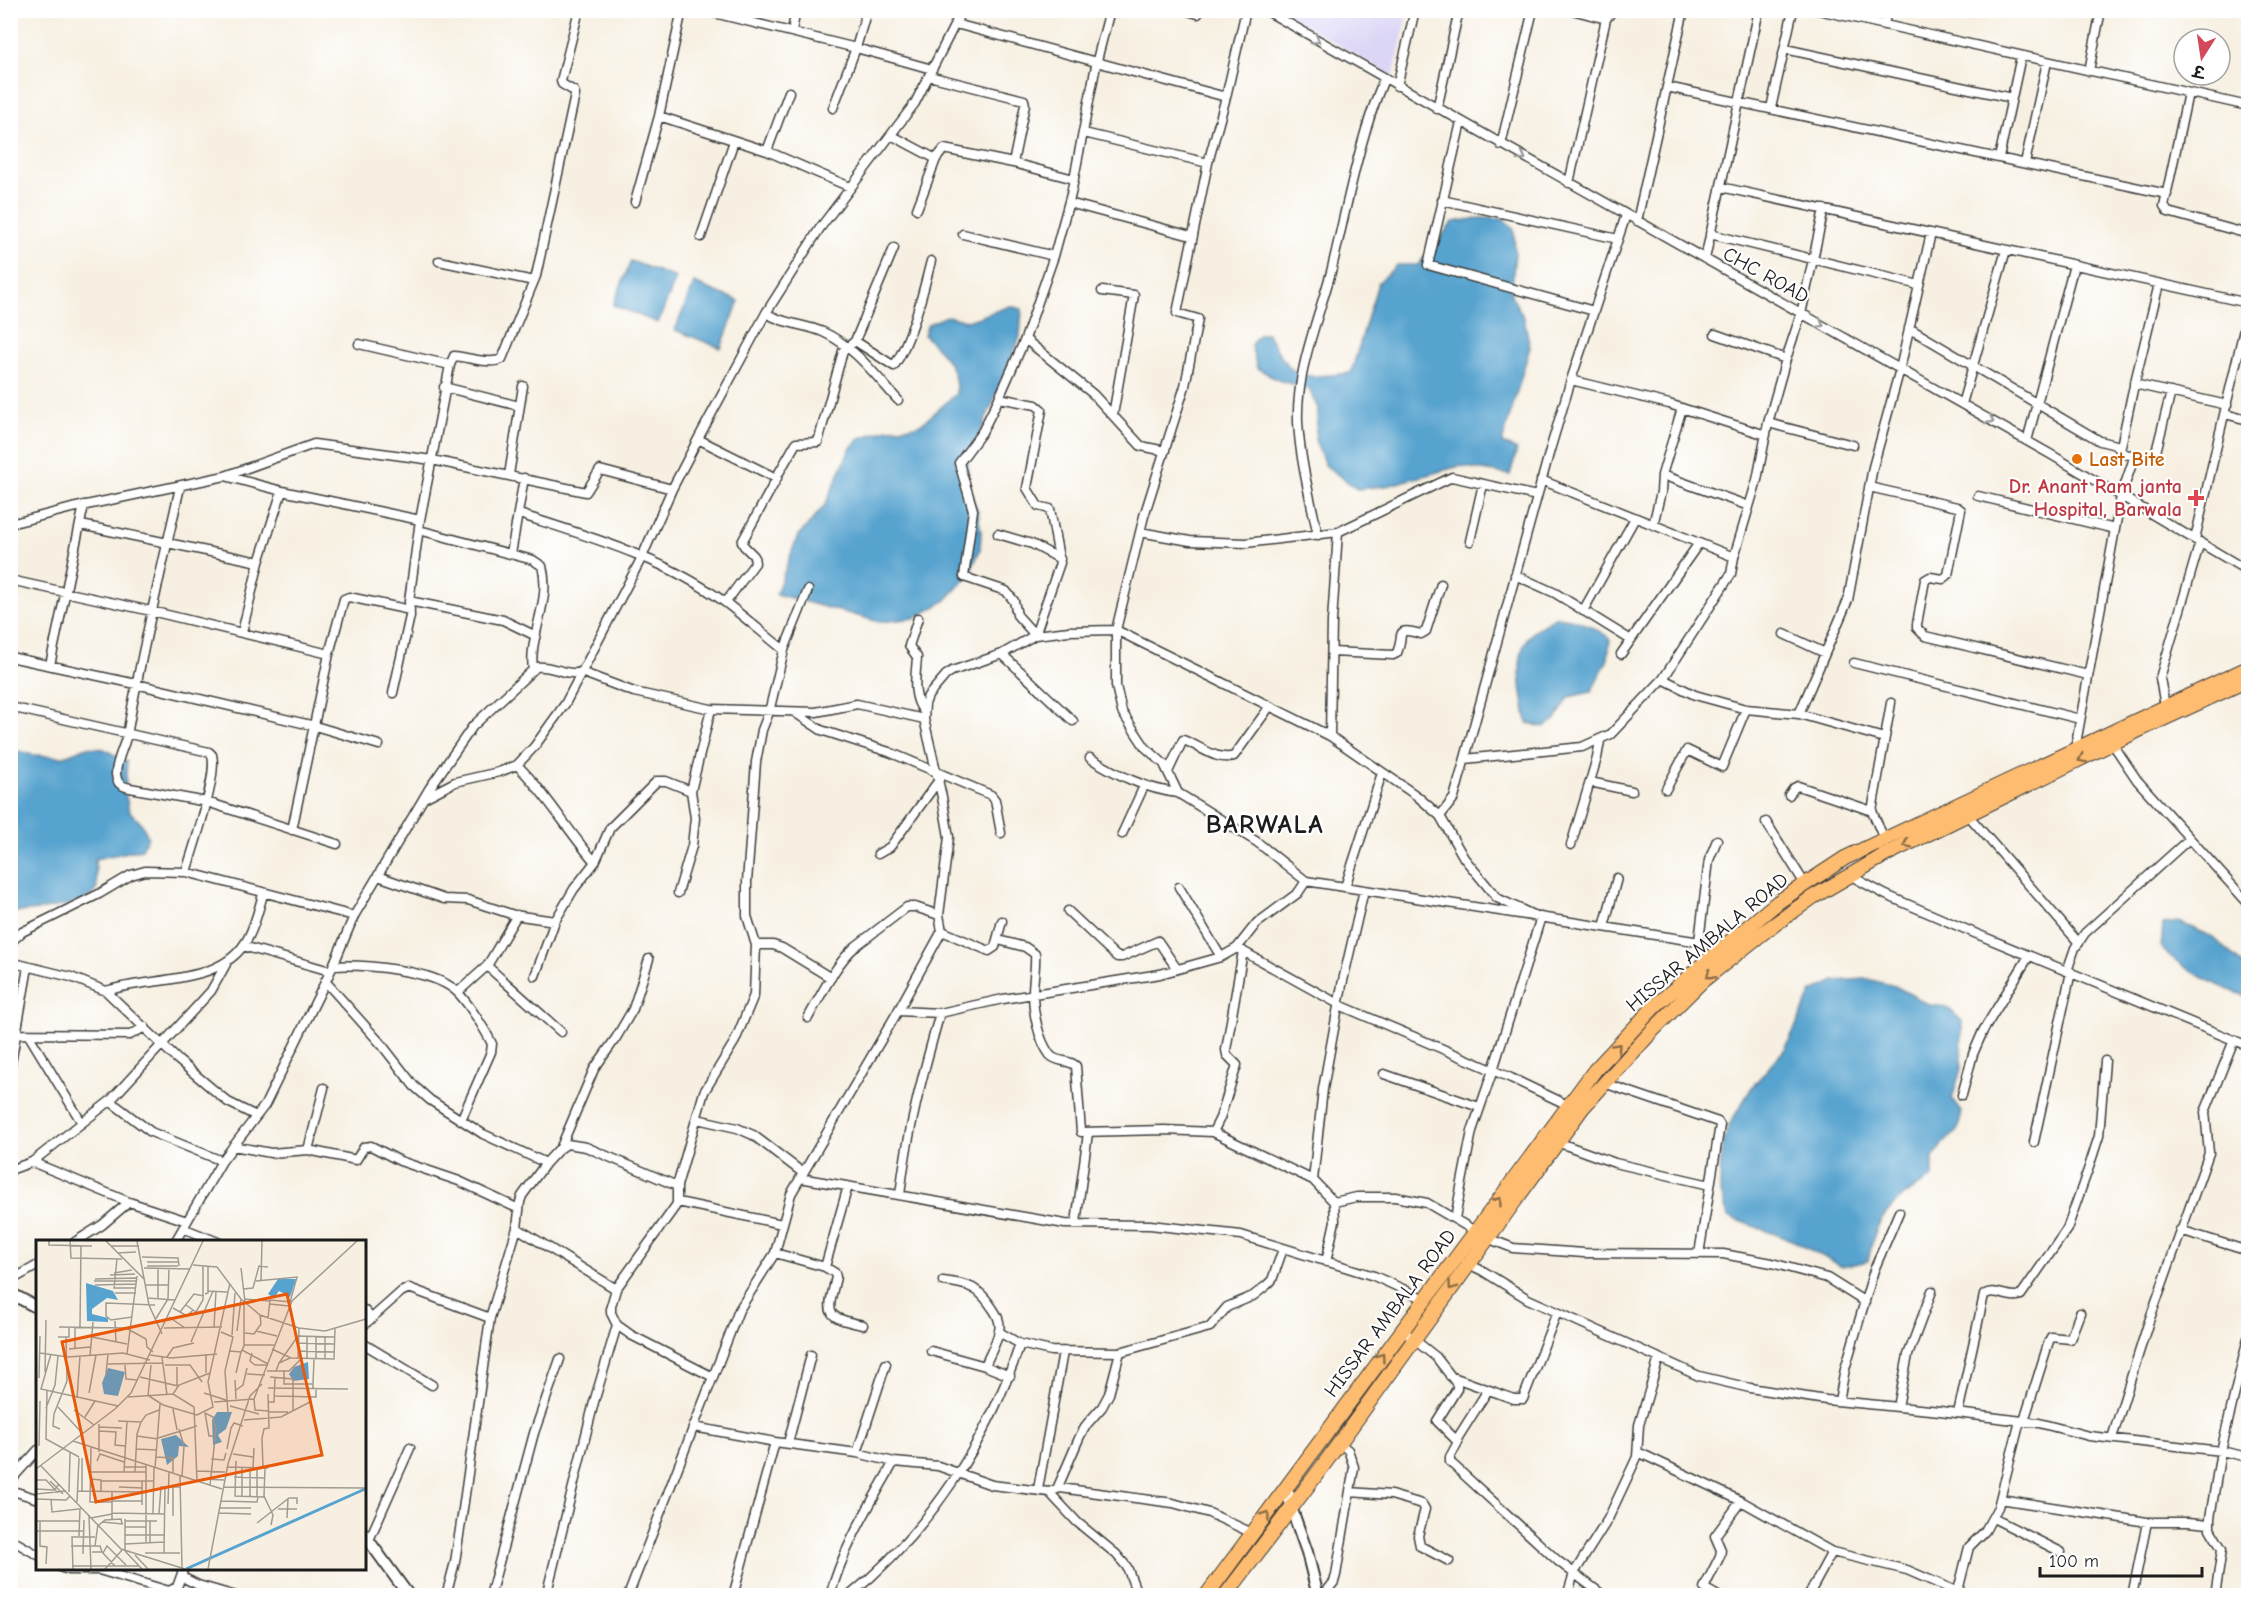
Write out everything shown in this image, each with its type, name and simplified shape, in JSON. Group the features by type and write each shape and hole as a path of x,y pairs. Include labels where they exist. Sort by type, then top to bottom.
{"main road":[{"name":"HISSAR AMBALA ROAD","path":"1206,1596 1455,1258 1481,1234 1557,1142 1595,1070 1655,1006 1778,902 1845,858 2248,668"},
{"name":"HISSAR AMBALA ROAD","path":"1226,1595 1414,1340 1468,1264 1481,1234 1574,1108 1604,1083 1693,990 1813,897 1885,855 2112,743 2248,680"}],"street":[{"path":"393,693 410,606 419,525 444,387 454,356 490,361 502,359 534,281 575,95 574,91 562,85 561,81 579,10"},
{"path":"635,202 659,116 682,10"},
{"path":"702,10 856,48 1024,100 1025,105 1013,163"},
{"path":"792,31 796,10"},
{"path":"833,108 856,48 867,10"},
{"path":"1035,635 1017,615 1014,601 1006,591 964,576 973,510 958,464 982,432 999,398 1025,339 1054,256 1074,179 1097,60 1110,10"},
{"path":"1185,10 1198,14"},
{"path":"1178,793 1162,762 1145,747 1122,712 1116,686 1116,630 1140,532 1185,386 1198,319 1177,313 1191,236 1246,10"},
{"name":"CHC ROAD","path":"1265,10 2027,441 2248,571"},
{"path":"1397,86 1415,10"},
{"path":"1437,109 1459,10"},
{"path":"1501,145 1533,10"},
{"path":"1572,10 1606,19"},
{"path":"1569,183 1606,19 1613,10"},
{"path":"1637,221 1684,10"},
{"path":"1705,259 1759,10"},
{"path":"1771,108 1793,10"},
{"path":"1818,10 2248,106"},
{"path":"1884,25 1887,10"},
{"path":"2088,71 2101,10"},
{"path":"424,798 455,782 499,772 517,765 534,747 565,704 642,557 672,489 766,313 820,228 915,103 956,24 959,11"},
{"path":"956,24 1097,60 1226,97"},
{"path":"1785,49 2012,98"},
{"path":"1999,158 2021,56"},
{"path":"2025,163 2048,62"},
{"path":"1318,535 1298,422 1300,392 1305,363 1362,142 1373,105 1384,79"},
{"path":"1667,87 2166,194"},
{"path":"767,151 789,92"},
{"path":"2188,93 2164,206 2168,212 2248,234"},
{"path":"659,116 767,151 850,187"},
{"path":"1461,122 1428,265 1594,311"},
{"path":"1084,133 1208,163"},
{"path":"891,135 936,159"},
{"path":"701,237 734,141"},
{"path":"917,208 936,159 942,150 948,148 1074,179"},
{"path":"1721,187 2248,303"},
{"path":"1442,200 1618,239"},
{"path":"1068,203 1191,236"},
{"path":"1465,759 1581,747 1600,741 1611,734 1663,679 1731,574 1757,480 1768,423 1801,314 1824,210"},
{"path":"1440,816 1454,798 1541,480 1571,380 1626,215"},
{"path":"1799,714 1848,600 1878,446 1900,369 1931,233"},
{"path":"963,234 1054,256"},
{"path":"1710,234 1919,285"},
{"path":"726,602 754,563 754,556 742,542 777,478 785,458 796,442 814,444 819,441 842,352 851,343 894,248"},
{"path":"1962,404 2006,250"},
{"path":"440,261 534,281"},
{"path":"766,313 778,320 820,331 851,343 892,366 895,365 902,352 921,299 931,261"},
{"path":"2027,441 2074,265"},
{"path":"2120,451 2159,284"},
{"path":"1102,291 1134,295 1113,415"},
{"path":"2165,706 2160,678 2197,541 2248,312"},
{"path":"1909,328 2100,441 2116,445 2120,451 2135,455 2152,458 2157,453 2171,392"},
{"path":"1715,334 1786,359"},
{"path":"1025,339 1093,394 1141,446 1165,451"},
{"path":"851,343 898,400"},
{"path":"359,344 450,365"},
{"path":"1571,380 1682,408 1766,435"},
{"path":"2134,384 2171,392 2226,410 2248,420"},
{"path":"509,474 523,386"},
{"path":"444,387 519,406"},
{"path":"999,398 1041,408 1027,488 1038,506 1050,509 1060,559 1049,599 1035,635"},
{"path":"1653,525 1661,492 1662,475 1682,408"},
{"path":"1768,423 1853,445"},
{"path":"698,439 777,478"},
{"path":"10,524 84,505 225,476 314,444 432,460 509,474 586,492 590,490 598,472 605,471 672,489"},
{"path":"2075,749 2121,495 2135,455"},
{"path":"1662,475 1749,506"},
{"path":"225,476 419,525 539,563 544,568 544,602 531,654 533,670"},
{"path":"1140,532 1190,541 1246,543 1338,532 1452,477 1537,496"},
{"path":"511,554 524,478"},
{"path":"1541,480 1734,557"},
{"path":"1470,541 1483,484"},
{"path":"180,487 151,611 128,734 116,769 117,779 120,785 207,802 337,844"},
{"path":"1869,487 1957,507 1961,510 1948,576 1942,579 1930,577 1925,580 1917,624 1920,633 2088,675"},
{"path":"242,632 259,562 282,491"},
{"path":"1978,496 2115,529"},
{"path":"50,665 84,505"},
{"path":"519,514 591,537 642,557 693,582 726,602 783,650"},
{"path":"1583,611 1635,518"},
{"path":"81,525 259,562"},
{"path":"1330,736 1338,532"},
{"path":"998,534 1032,544 1060,559"},
{"path":"1621,654 1699,543"},
{"path":"1515,575 1555,593 1631,640"},
{"path":"10,580 329,654"},
{"path":"1332,652 1393,655 1399,650 1400,634 1403,631 1425,633 1441,584"},
{"path":"713,1377 631,1335 617,1325 611,1313 611,1306 616,1289 678,1202 677,1186 704,1092 735,1041 754,995 756,945 747,916 747,874 756,762 783,650 808,590"},
{"path":"292,830 329,654 346,597 503,620 536,636"},
{"path":"628,1596 739,1310 775,1253 791,1194 942,931 939,915 949,837 924,715 915,689 917,657 909,646 918,618"},
{"path":"924,715 928,696 946,675 958,669 1002,654 1035,635 1069,631 1116,630 1330,736 1418,796 1440,816 1464,858 1497,898 1537,916"},
{"path":"1784,634 1825,653"},
{"path":"1002,654 1073,722"},
{"path":"10,657 315,726 379,745"},
{"path":"1854,663 2080,718"},
{"path":"176,1240 222,1161 265,1105 332,969 354,916 424,798 473,726 533,670 544,666 575,674 581,672 634,692 711,709 816,712 857,704 924,715"},
{"path":"1663,679 1695,695 1746,709 1799,714 1884,738"},
{"path":"1884,839 1872,811 1891,703"},
{"path":"1168,772 1183,740 1227,758 1234,756 1270,706"},
{"path":"10,707 212,755 207,802 186,872"},
{"path":"678,894 692,846 695,818 691,790 711,709"},
{"path":"1666,789 1687,750 1722,767 1746,709"},
{"path":"794,712 821,730 889,752 938,777 993,797 1001,833"},
{"path":"1571,845 1600,741"},
{"path":"2112,743 2137,780 2248,903"},
{"path":"1090,758 1114,773 1144,786 1178,793 1257,842 1306,881 1726,945 1741,951"},
{"path":"517,765 541,789 595,862"},
{"path":"1345,887 1382,773"},
{"path":"878,854 890,847 938,777"},
{"path":"535,976 555,921 574,889 595,862 612,824 657,781 666,781 691,790"},
{"path":"1590,782 1632,791"},
{"path":"1122,834 1144,786"},
{"path":"1789,795 1798,786 1872,811"},
{"path":"1968,814 2079,943"},
{"path":"1766,822 1805,884"},
{"path":"2034,1142 2069,972 2079,943 2085,933 2189,839"},
{"path":"1699,941 1710,860 1717,840"},
{"path":"10,943 22,932 138,872 165,870 186,872 354,916"},
{"path":"378,876 444,899 468,900 517,915 555,921"},
{"path":"1851,876 1886,895 2028,956 2248,1046"},
{"path":"1604,927 1617,878"},
{"path":"1213,1132 1221,1118 1237,1065 1227,1055 1226,1050 1240,949 1256,924 1298,893 1306,881"},
{"path":"1179,887 1221,957"},
{"path":"1313,1180 1323,1089 1364,890"},
{"path":"10,1170 32,1162 110,1101 211,991 226,964 243,946 254,923 263,894"},
{"path":"808,1018 850,951 903,910 915,907 939,915"},
{"path":"1068,910 1118,957 1158,941 1177,969"},
{"path":"458,992 487,966 517,915"},
{"path":"1455,1218 1472,1131 1493,1070 1537,916"},
{"path":"942,931 987,951 993,950 998,940 1002,921"},
{"path":"998,940 1025,947 1035,954 1033,995 1037,1027 1050,1055 1072,1062 1076,1066 1079,1130 1088,1133 1164,1130 1213,1132 1313,1180 1334,1202 1335,1221 1326,1262"},
{"path":"756,945 778,946 831,978"},
{"path":"243,946 332,969 354,964 392,969 440,981 458,992 492,1041 492,1046 461,1120"},
{"path":"898,1011 939,1013 1003,999 1160,974 1221,957 1240,949"},
{"path":"1240,949 1339,1005 1493,1070 1574,1108"},
{"path":"1962,1095 1973,1054 1983,1031 2028,956"},
{"path":"446,1596 455,1562 490,1318 517,1228 522,1196 561,1147 594,1069 633,1009 648,959"},
{"path":"10,962 71,976 106,991 228,1102 256,1116"},
{"path":"106,991 121,986 206,973 226,964"},
{"path":"487,966 561,1032"},
{"path":"10,1068 28,967"},
{"path":"325,981 382,1045 414,1086 430,1100 507,1146 546,1163"},
{"path":"900,1195 914,1105 939,1013"},
{"path":"15,1038 28,1034 130,1035 145,1027"},
{"path":"28,1034 82,1123"},
{"path":"2112,1438 2180,1230 2209,1153 2205,1112 2234,1040"},
{"path":"1958,1413 1984,1295 1992,1292 2014,1298 2021,1295 2067,1229 2099,1136 2105,1060"},
{"path":"1384,1074 1479,1107"},
{"path":"1604,1083 1718,1122 1720,1128 1699,1254"},
{"path":"308,1150 324,1088"},
{"path":"110,1101 151,1132 222,1161"},
{"path":"697,1119 737,1128 753,1135 801,1176 1065,1224 1150,1225 1241,1236 1374,1276 1439,1305"},
{"path":"1076,1223 1088,1133"},
{"path":"1557,1142 1615,1163 1710,1185"},
{"path":"561,1147 567,1144 579,1144 677,1186"},
{"path":"233,1146 271,1153 308,1150 356,1160 364,1147 371,1146 400,1161 459,1180 519,1209"},
{"path":"32,1162 185,1224 214,1240"},
{"path":"825,1267 848,1186"},
{"path":"1334,1202 1357,1197 1395,1197 1427,1203 1481,1234 1513,1248 1538,1251 1723,1254 1798,1269 1827,1278 1864,1302"},
{"path":"78,1240 102,1225 129,1202"},
{"path":"678,1202 782,1224"},
{"path":"1839,1401 1845,1369 1874,1270 1899,1212"},
{"path":"517,1228 616,1289"},
{"path":"2180,1230 2248,1251"},
{"path":"999,1332 1020,1344 1063,1352 1120,1352 1210,1327 1227,1307 1253,1296 1272,1280 1283,1249"},
{"path":"775,1253 825,1267 837,1275 829,1306 830,1313 835,1318 863,1325"},
{"path":"1455,1258 1483,1271 1528,1299 1699,1376 1750,1388 1839,1401 2022,1421 2089,1436 2221,1451 2248,1457"},
{"path":"10,1281 36,1266"},
{"path":"943,1281 968,1285 982,1293 997,1315 999,1332 985,1366"},
{"path":"368,1322 401,1292 409,1288 490,1318"},
{"path":"1898,1407 1908,1355 1932,1291"},
{"path":"10,1293 36,1307"},
{"path":"1450,1376 1514,1399 1523,1399 1557,1312"},
{"path":"1638,1452 1741,1501 1832,1552 1907,1570 1958,1594 1969,1547 1985,1531 2000,1499 2022,1421 2049,1341 2055,1336 2070,1339 2080,1313"},
{"path":"546,1596 591,1413 617,1325"},
{"path":"1402,1330 1436,1357 1458,1387 1437,1421 1457,1439"},
{"path":"2214,1596 2222,1549 2209,1524 2221,1451 2248,1338"},
{"path":"849,1596 879,1571 934,1510 959,1473 1010,1376 1020,1344"},
{"path":"366,1345 432,1384"},
{"path":"931,1351 985,1366 1010,1376"},
{"path":"1038,1489 1063,1352"},
{"path":"1053,1491 1080,1436 1109,1394 1120,1352"},
{"path":"788,1443 812,1355"},
{"path":"1567,1596 1574,1573 1608,1519 1638,1452 1639,1425 1659,1358"},
{"path":"490,1596 534,1433 560,1359"},
{"path":"857,1453 886,1364"},
{"path":"1488,1390 1457,1439 1450,1462 1574,1573 1604,1596"},
{"path":"694,1427 775,1442 857,1453 894,1462 938,1466 988,1484 1173,1503 1209,1513 1252,1533"},
{"path":"733,1596 775,1442"},
{"path":"1323,1596 1334,1582 1336,1575 1354,1467 1348,1450 1339,1443"},
{"path":"409,1596 367,1537 410,1448"},
{"path":"10,1481 36,1452"},
{"path":"830,1596 836,1573 848,1545 894,1462"},
{"path":"1287,1486 1291,1507 1308,1552 1318,1596"},
{"path":"10,1490 36,1498"},
{"path":"1053,1491 1077,1521 1116,1554 1127,1567 1136,1591 1142,1596"},
{"path":"1350,1492 1391,1494 1422,1504 1425,1509 1418,1536 1420,1546 1449,1561"},
{"path":"2000,1499 2147,1522 2209,1524"},
{"path":"1718,1596 1704,1588 1721,1553 1715,1536 1741,1501"},
{"path":"1993,1518 2061,1552"},
{"path":"2132,1596 2147,1522"},
{"path":"10,1539 36,1554"},
{"path":"1809,1596 1832,1552"},
{"path":"84,1570 105,1571 169,1591 177,1587 183,1573 198,1585 236,1596"}],"shaded area":[{"path":"1282,11 1409,11 1393,77"}],"water":[{"path":"1480,218 1504,219 1514,230 1515,254 1511,295 1524,318 1530,347 1502,443 1517,450 1510,475 1460,466 1386,486 1357,489 1325,465 1315,440 1318,409 1309,389 1278,380 1257,368 1251,345 1259,334 1267,333 1285,362 1299,374 1317,376 1351,373 1378,283 1397,265 1418,265 1453,222"},
{"path":"631,261 676,278 658,323 613,305"},
{"path":"694,283 739,301 721,348 675,330"},
{"path":"1010,306 1022,309 1020,337 968,462 968,486 978,512 981,533 980,550 969,575 945,601 915,618 880,622 776,594 797,538 825,505 850,449 860,438 888,429 916,426 924,422 956,394 954,375 948,361 924,335 928,324 947,316 968,321"},
{"path":"1556,617 1584,623 1610,638 1608,659 1591,692 1569,697 1556,719 1544,727 1527,723 1521,689 1520,663 1526,641 1532,633"},
{"path":"87,747 104,749 127,762 125,792 129,811 142,824 148,837 142,849 95,859 97,888 91,896 52,908 11,912 10,749 34,755 62,757"},
{"path":"2179,922 2213,937 2248,970 2248,997 2202,977 2161,948 2163,924"},
{"path":"1867,979 1895,986 1930,1005 1947,1007 1962,1021 1961,1069 1952,1099 1962,1112 1957,1132 1943,1143 1933,1158 1933,1178 1903,1197 1884,1216 1875,1232 1868,1261 1842,1267 1794,1241 1728,1217 1720,1189 1721,1154 1728,1127 1752,1087 1785,1049 1812,992 1835,981"}],"place":[{"name":"Last Bite","path":"2077,459"},
{"name":"Dr. Anant Ram janta Hospital, Barwala","path":"2196,498"}],"district":[{"name":"BARWALA","path":"1265,825"}]}
